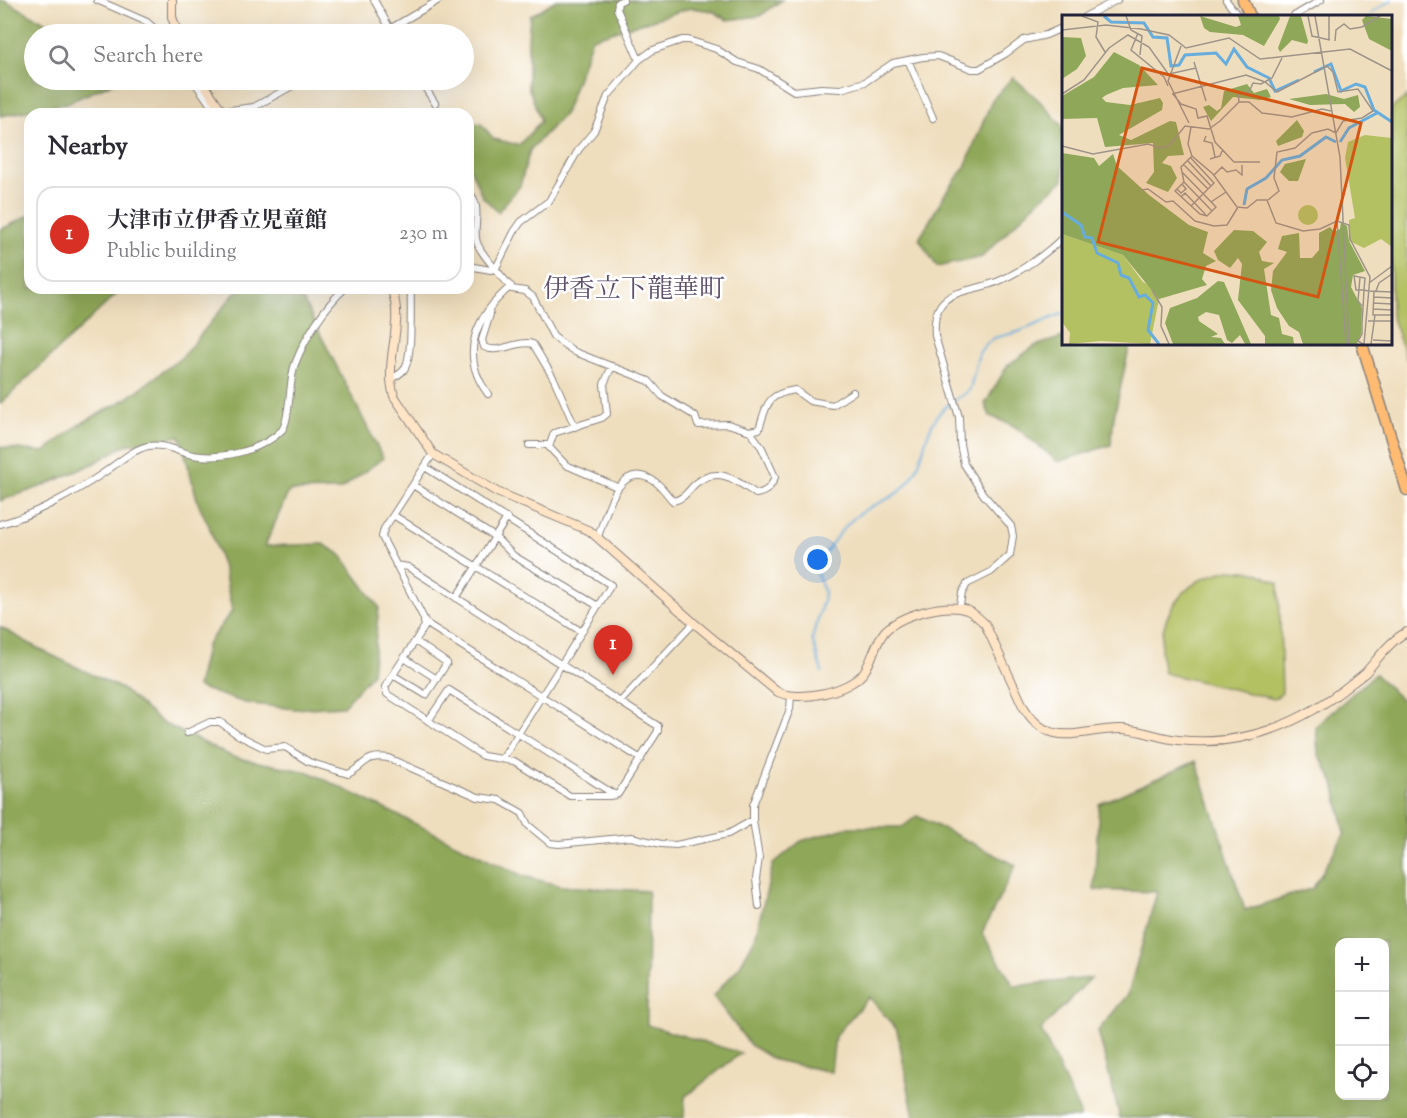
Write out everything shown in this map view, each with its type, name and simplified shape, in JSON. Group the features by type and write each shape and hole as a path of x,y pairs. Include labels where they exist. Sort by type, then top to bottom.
{"highway":[{"path":"1243,0 1250,15"},
{"path":"1362,345 1407,490"},
{"path":"1367,345 1407,472"}],"street":[{"path":"97,0 149,24"},
{"path":"374,0 388,24"},
{"path":"404,24 439,0"},
{"path":"623,0 618,2 617,9 639,60"},
{"path":"1088,15 1117,0"},
{"path":"1226,0 1237,15"},
{"path":"1296,15 1321,0"},
{"path":"172,1 174,24"},
{"path":"474,267 491,270 496,268 521,222 549,201 579,148 594,131 608,96 639,60 653,50 682,40 698,42 727,54 737,62 759,69 794,91 851,87 865,82 893,63 938,56 972,69 979,69 1023,40 1046,35 1062,28"},
{"path":"908,60 933,118"},
{"path":"203,90 221,108"},
{"path":"208,90 222,108"},
{"path":"248,108 285,90"},
{"path":"427,90 435,103"},
{"path":"474,199 476,242 512,289 525,291 533,297 553,336 575,352 649,381 662,396 694,416 698,425 728,424 750,431 759,429 767,403 779,392 795,390 810,401 833,405 853,392"},
{"path":"960,605 962,593 967,584 991,572 1010,555 1013,536 1011,526 983,494 964,464 960,444 960,417 934,336 936,312 951,295 1002,280 1046,253 1062,238"},
{"path":"488,394 479,382 472,343 476,331 498,296 511,286"},
{"path":"0,524 23,518 100,476 136,451 148,446 158,445 190,454 229,456 273,436 286,422 289,389 295,363 320,318 340,294"},
{"path":"393,294 397,310 390,379 394,396 433,454 497,492 580,526 598,537 694,623 784,696 829,692 844,688 855,682 863,673 878,641 894,624 907,617 934,610 946,607 958,608 976,615 985,624 1023,706 1029,716 1045,731 1076,735 1126,729 1179,740 1222,741 1269,732 1319,706 1363,674 1398,637 1407,632"},
{"path":"390,379 407,366 411,294"},
{"path":"489,310 490,314 482,340 484,347 496,350 526,342 534,344 554,379 558,393 575,427"},
{"path":"549,447 554,433 602,418 607,414 604,384 612,366"},
{"path":"598,537 617,487 633,477 644,477 655,481 673,501 680,500 697,483 722,475 736,480 756,494 763,492 771,486 775,477 762,448 750,431"},
{"path":"529,445 547,445 566,465 617,487"},
{"path":"396,565 408,567 658,726 658,731 618,794 570,796 514,761 483,756 387,694 385,687 425,626 382,537 384,529 433,454"},
{"path":"425,467 611,585 503,758"},
{"path":"412,485 495,537 514,556 598,606"},
{"path":"393,515 582,632"},
{"path":"456,598 507,518"},
{"path":"424,622 641,759"},
{"path":"620,702 694,623"},
{"path":"393,675 426,695 437,679 447,663 415,641"},
{"path":"404,658 437,679"},
{"path":"428,722 449,690 615,795"},
{"path":"759,906 756,879 759,858 753,806 790,710 791,696"},
{"path":"187,733 210,722 220,722 238,735 266,748 285,747 309,762 348,774 367,759 378,756 388,758 478,797 499,800 522,813 528,825 550,843 631,837 676,845 728,834 753,820"}],"green space":[{"path":"0,0 4,0 48,24 24,24 24,90 97,90 67,103 41,108 24,108 24,111 0,116"},
{"path":"556,0 782,0 760,16 727,20 713,11 691,8 592,38 565,113 530,150 520,186 498,212 482,196 474,177 474,123 481,124 494,139 519,145 541,121 528,86 530,16"},
{"path":"1013,77 1043,104 1062,126 1062,182 1038,201 982,257 937,267 919,239 945,194 965,167 992,100"},
{"path":"1407,96 1407,360 1392,318 1392,108"},
{"path":"24,218 24,294 117,294 0,404 0,230"},
{"path":"234,294 300,294 383,458 340,490 289,491 265,546 323,544 340,554 379,607 372,674 343,706 294,709 245,703 197,687 207,644 232,611 224,571 209,526 198,503 180,436 125,445 93,464 43,486 0,501 0,447 44,452 80,424 126,399 182,357"},
{"path":"1062,337 1062,345 1130,345 1114,417 1111,445 1058,462 1014,426 990,416 985,404 1007,366 1035,346"},
{"path":"1229,570 1255,572 1279,583 1282,693 1274,699 1164,673 1161,645 1166,619 1172,608 1190,587 1202,579"},
{"path":"0,627 41,650 122,689 161,722 233,757 309,772 523,876 562,886 648,891 647,1025 741,1053 685,1097 684,1118 0,1118"},
{"path":"1375,674 1403,701 1407,699 1407,1118 1120,1118 1098,1031 1128,994 1157,892 1094,890 1099,804 1196,761 1245,910 1313,888 1345,833 1334,783 1318,753 1316,726"},
{"path":"917,816 1016,865 982,933 1014,986 1091,978 1041,1030 1080,1113 1079,1118 914,1118 897,1030 869,997 835,1036 831,1072 774,1060 750,1045 713,996 739,967 755,938 773,864 801,841 849,827 902,827"}],"waterway":[{"path":"1371,15 1392,0"},
{"path":"822,672 812,639 824,591 815,569 830,546 855,517 898,493 910,480 916,471 928,434 938,415 970,389 979,353 985,345 994,338 1018,332 1062,314"}],"place":[{"name":"大津市立伊香立児童館","path":"613,675"}],"district":[{"name":"伊香立下龍華町","path":"634,288"}]}
